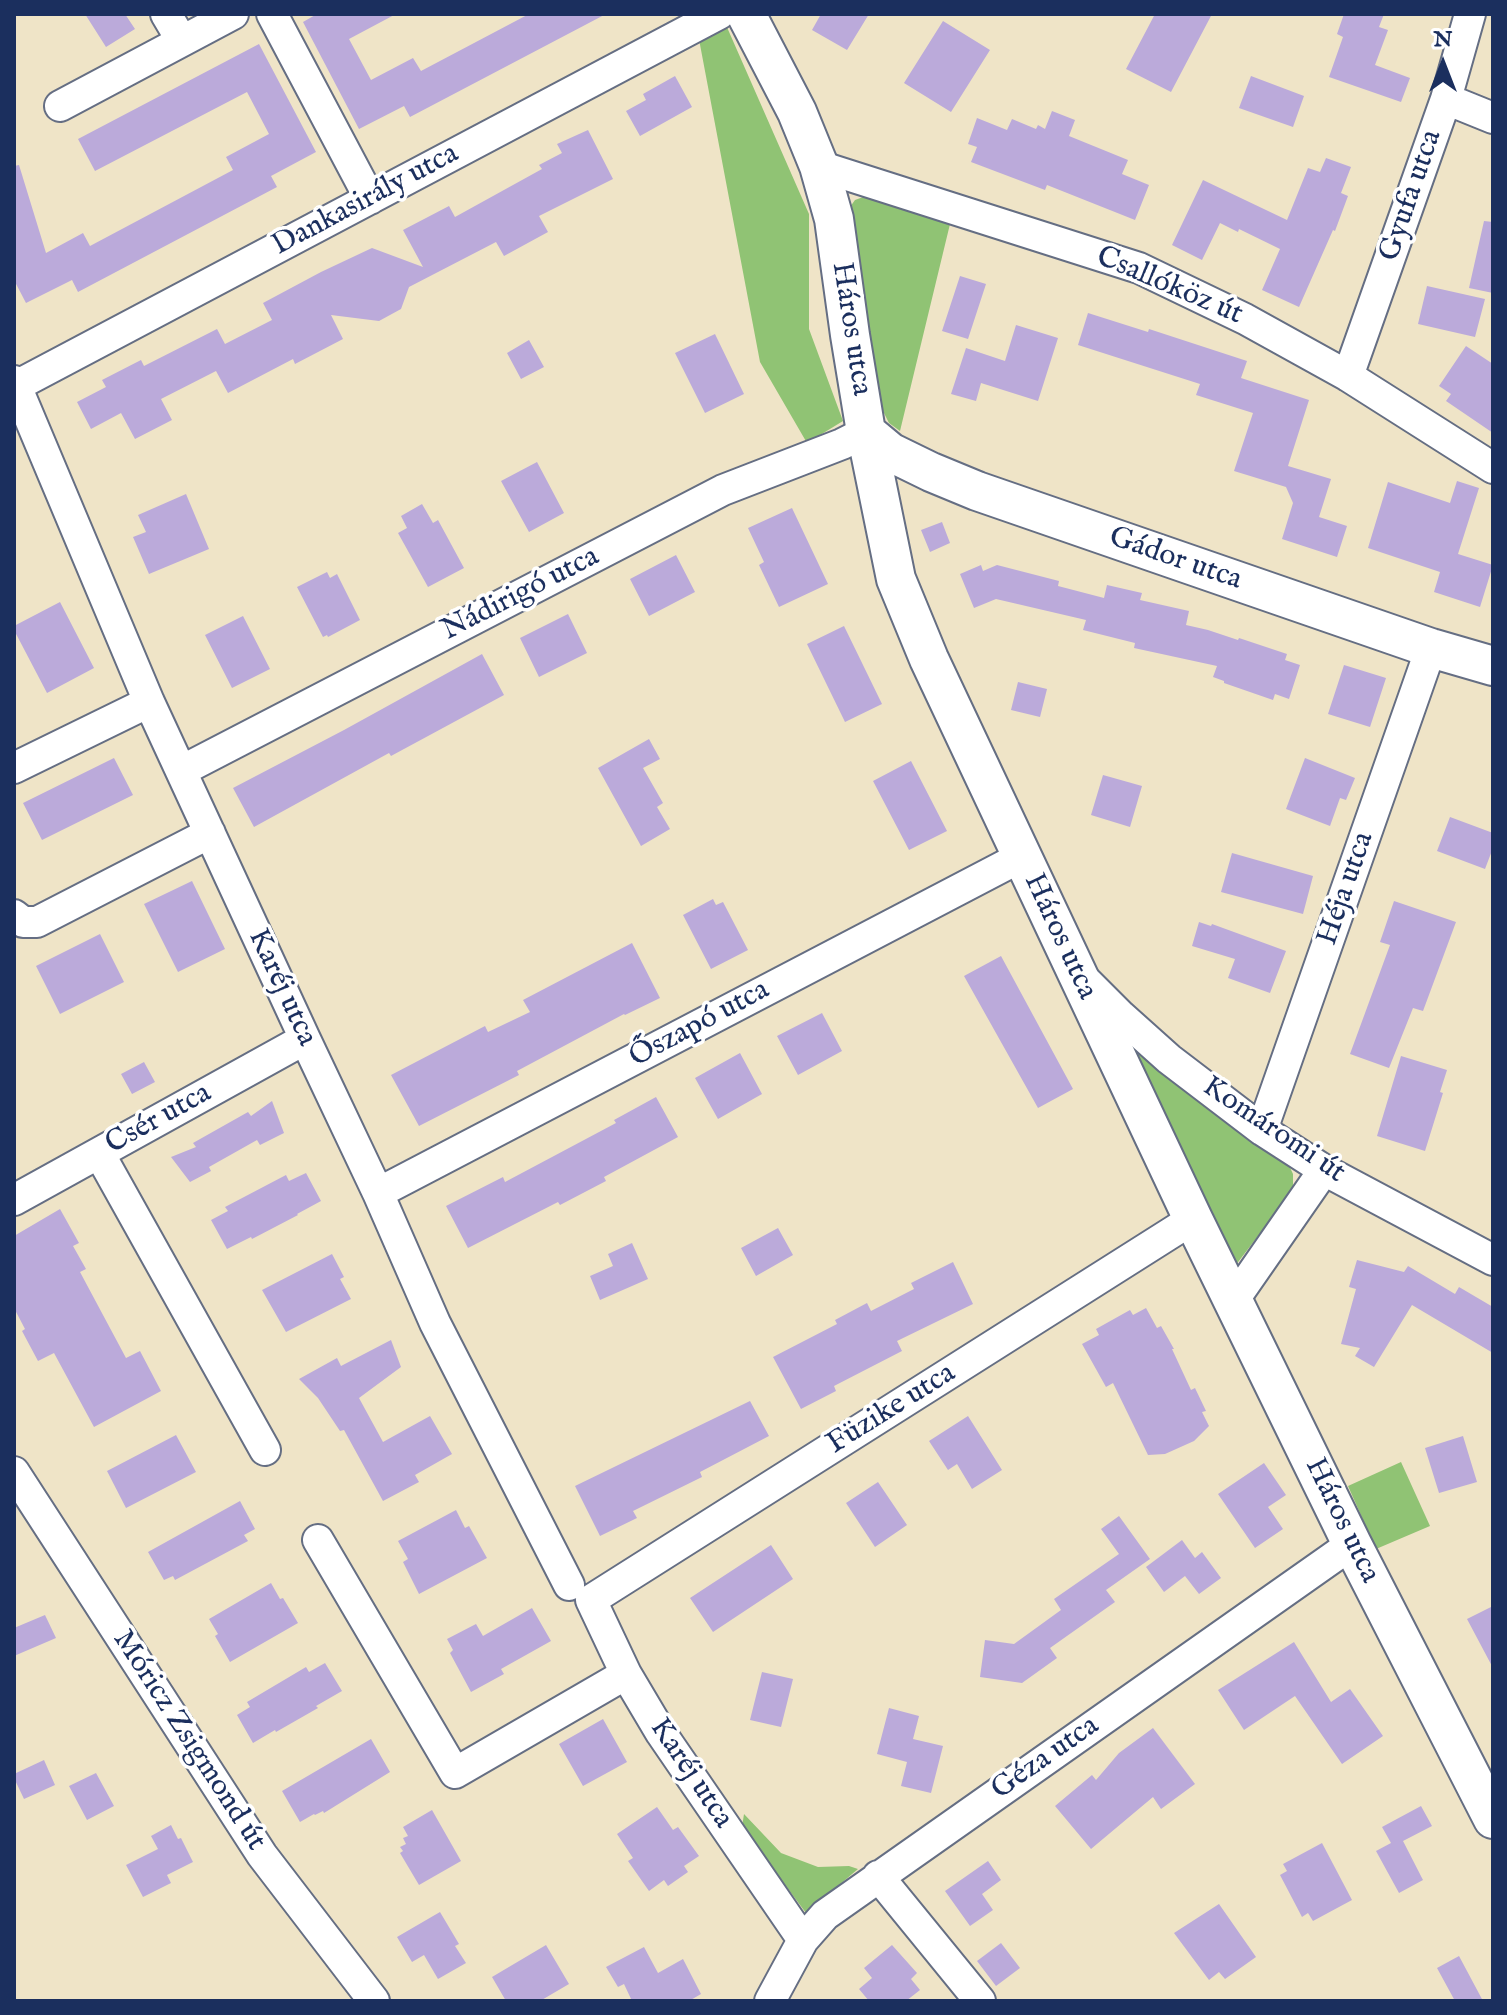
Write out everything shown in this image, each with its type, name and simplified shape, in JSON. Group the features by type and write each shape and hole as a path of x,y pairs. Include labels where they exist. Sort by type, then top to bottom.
{"street":[{"path":"166,14 182,41"},
{"path":"60,106 233,14"},
{"path":"272,14 370,199"},
{"name":"Dankasirály utca","path":"15,385 719,14"},
{"name":"Háros utca","path":"746,14 797,112 819,166 834,219 866,432 896,579 929,659 1193,1219 1352,1544 1493,1819"},
{"name":"Gyufa utca","path":"1348,376 1446,99 1470,14"},
{"path":"1446,99 1493,118"},
{"name":"Csallóköz út","path":"819,166 1139,268 1245,319 1348,376 1493,468"},
{"name":"Karéj utca","path":"15,385 149,702 378,1193 435,1323 580,1593 661,1733 803,1940"},
{"name":"Gádor utca","path":"866,432 890,452 977,491 1431,648 1493,666"},
{"name":"Nádirigó utca","path":"181,771 723,490 866,432"},
{"name":"Héja utca","path":"1262,1130 1431,648"},
{"path":"14,768 149,702"},
{"path":"14,915 23,922 37,922 210,833"},
{"name":"Őszapó utca","path":"378,1193 1021,857"},
{"name":"Komáromi út","path":"1075,970 1169,1059 1262,1130 1324,1170 1493,1260"},
{"name":"Csér utca","path":"14,1200 305,1039"},
{"path":"99,1153 265,1450"},
{"path":"1233,1301 1324,1170"},
{"name":"Füzike utca","path":"580,1593 1193,1219"},
{"name":"Móricz Zsigmond út","path":"14,1472 262,1855 374,2001"},
{"path":"318,1540 455,1773 626,1674"},
{"name":"Géza utca","path":"770,2001 803,1940 825,1915 1352,1544"},
{"path":"878,1876 980,2001"}],"green space":[{"path":"726,25 809,214 809,329 843,421 807,443 760,362 698,34"},
{"path":"866,196 950,224 900,431 889,423 882,409 850,216 850,207 855,200"},
{"path":"1132,1048 1139,1050 1286,1159 1293,1174 1293,1190 1232,1270"},
{"path":"1401,1462 1430,1526 1376,1549 1348,1486"},
{"path":"744,1814 781,1853 818,1867 849,1866 858,1869 806,1913 742,1827"}],"building":[{"path":"85,14 125,14 135,29 106,47"},
{"path":"317,14 396,14 349,39 371,80 413,58 421,71 529,14 606,14 410,117 404,106 359,129 303,22"},
{"path":"821,14 869,14 847,50 812,30"},
{"path":"1155,14 1212,14 1171,92 1126,69"},
{"path":"1344,14 1384,14 1379,27 1388,30 1375,65 1410,78 1401,102 1329,77 1343,37 1337,34"},
{"path":"943,21 990,50 951,112 904,83"},
{"path":"259,44 316,152 271,176 277,187 78,292 72,280 26,303 14,280 14,166 19,165 46,253 83,233 90,246 233,170 226,157 269,134 247,92 95,171 78,139"},
{"path":"675,76 692,107 640,136 626,111 646,100 643,94"},
{"path":"1251,76 1304,96 1293,127 1239,108"},
{"path":"1052,111 1075,120 1069,136 1128,160 1122,174 1149,185 1135,220 1047,185 1045,190 971,162 977,147 968,144 977,118 1007,130 1012,119 1036,129 1038,125 1045,129"},
{"path":"588,130 613,179 539,216 548,232 504,256 496,242 409,287 401,309 379,321 331,315 343,339 295,364 293,359 228,393 216,371 161,399 172,420 135,439 121,413 91,429 77,402 106,387 102,380 141,360 144,366 217,329 225,344 272,320 263,303 372,248 423,267 403,230 449,206 455,217 542,169 539,165 562,153 557,144"},
{"path":"1326,158 1351,167 1341,193 1348,196 1299,307 1262,290 1280,249 1220,223 1202,260 1172,245 1203,180 1287,220 1308,168 1320,172"},
{"path":"1484,221 1493,222 1493,293 1469,288"},
{"path":"960,276 986,284 968,339 942,331"},
{"path":"1427,286 1485,299 1475,337 1418,324"},
{"path":"1088,313 1247,361 1241,378 1309,400 1288,466 1331,479 1319,517 1347,526 1337,557 1282,539 1293,503 1286,487 1234,471 1253,413 1196,395 1200,384 1078,345"},
{"path":"1016,325 1058,338 1038,401 981,383 976,401 951,394 966,348 1005,361"},
{"path":"715,334 744,394 705,413 675,353"},
{"path":"529,340 544,367 521,379 507,353"},
{"path":"1466,346 1493,364 1493,433 1446,401 1451,394 1439,386"},
{"path":"537,462 564,513 529,532 501,481"},
{"path":"1457,481 1479,488 1458,554 1493,565 1480,607 1434,592 1440,572 1368,548 1388,482 1450,503"},
{"path":"186,494 209,549 149,574 133,537 146,532 138,515"},
{"path":"422,504 433,523 438,520 464,568 428,587 398,533 407,528 401,516"},
{"path":"792,508 828,584 779,607 759,565 764,562 748,528"},
{"path":"942,522 950,543 930,552 921,530"},
{"path":"676,555 695,592 649,616 630,579"},
{"path":"981,565 983,571 997,565 1059,581 1058,586 1104,598 1107,585 1142,593 1140,600 1189,611 1186,625 1287,654 1285,660 1300,665 1289,699 1275,694 1273,700 1224,683 1213,677 1217,666 1134,648 1135,643 1083,630 1086,620 996,599 974,608 960,574"},
{"path":"327,572 330,578 337,574 360,620 323,637 297,587"},
{"path":"60,602 94,668 47,693 14,626"},
{"path":"568,614 587,653 539,677 520,638"},
{"path":"243,616 270,669 232,688 205,635"},
{"path":"844,626 882,704 845,722 807,644"},
{"path":"482,654 504,695 391,756 389,753 254,827 233,788"},
{"path":"1344,665 1386,678 1370,727 1328,714"},
{"path":"1018,682 1047,689 1040,717 1011,710"},
{"path":"649,739 660,759 643,768 663,803 657,807 670,829 641,846 598,768"},
{"path":"114,758 133,795 42,840 23,803"},
{"path":"1305,758 1355,778 1346,800 1340,798 1330,826 1286,809"},
{"path":"911,761 947,831 909,850 873,781"},
{"path":"1103,775 1142,786 1130,827 1091,815"},
{"path":"1450,817 1493,833 1493,848 1485,869 1437,851"},
{"path":"1232,853 1313,876 1303,914 1221,892"},
{"path":"192,881 225,949 178,972 144,904"},
{"path":"713,899 716,905 723,902 748,950 711,969 683,915"},
{"path":"1394,901 1456,922 1423,1011 1413,1008 1389,1068 1350,1054 1390,945 1380,942"},
{"path":"1199,922 1286,951 1270,993 1228,978 1235,959 1192,946"},
{"path":"100,934 124,982 60,1014 36,966"},
{"path":"632,943 660,998 624,1014 517,1071 519,1075 419,1126 391,1075 485,1026 488,1032 530,1012 523,1000"},
{"path":"1001,956 1073,1089 1038,1108 964,976"},
{"path":"822,1013 842,1051 798,1075 777,1036"},
{"path":"740,1053 762,1094 718,1119 695,1078"},
{"path":"1401,1056 1447,1070 1425,1151 1377,1136"},
{"path":"144,1062 155,1082 132,1094 121,1074"},
{"path":"656,1097 678,1137 604,1177 606,1181 468,1248 446,1206 503,1177 505,1182 616,1123 614,1120"},
{"path":"272,1101 284,1133 260,1145 257,1140 209,1167 211,1171 190,1182 171,1157 196,1147 193,1143 248,1112 251,1116"},
{"path":"306,1173 321,1201 252,1239 227,1249 211,1220 228,1211 225,1207 286,1175 289,1181"},
{"path":"60,1209 79,1243 73,1246 86,1269 80,1272 126,1358 140,1351 161,1391 94,1427 54,1353 38,1361 14,1308 14,1236"},
{"path":"778,1228 793,1255 756,1276 741,1248"},
{"path":"632,1243 648,1279 600,1300 590,1276 613,1266 608,1254"},
{"path":"332,1254 351,1299 286,1332 262,1290"},
{"path":"1357,1260 1404,1272 1408,1266 1455,1294 1459,1287 1493,1307 1493,1353 1412,1305 1374,1367 1355,1356 1360,1348 1341,1344 1356,1289 1349,1287"},
{"path":"953,1262 973,1304 897,1341 902,1351 834,1386 836,1391 801,1409 773,1357 837,1324 835,1320 867,1303 871,1311 914,1289 911,1283"},
{"path":"1146,1308 1174,1349 1191,1390 1195,1388 1209,1426 1194,1441 1165,1454 1148,1455 1113,1383 1106,1387 1082,1344 1099,1335 1096,1329 1130,1310 1133,1315"},
{"path":"391,1340 401,1367 359,1398 383,1442 430,1416 452,1454 415,1475 419,1482 383,1501 344,1430 340,1431 318,1398 299,1379 337,1358 341,1366"},
{"path":"750,1401 769,1436 700,1472 702,1477 633,1511 637,1518 600,1536 575,1486"},
{"path":"968,1416 1002,1470 972,1489 957,1464 948,1470 929,1441"},
{"path":"176,1435 196,1472 126,1508 107,1471"},
{"path":"1463,1436 1477,1482 1439,1493 1425,1448"},
{"path":"1264,1463 1286,1495 1268,1507 1283,1529 1255,1548 1218,1494"},
{"path":"878,1482 907,1525 875,1547 846,1503"},
{"path":"240,1501 255,1529 244,1535 248,1541 175,1580 173,1576 164,1580 148,1552"},
{"path":"456,1510 487,1558 419,1594 403,1562 408,1559 398,1541"},
{"path":"1119,1516 1150,1559 1106,1590 1115,1602 1050,1648 1057,1658 1022,1683 980,1677 985,1640 1014,1644 1061,1610 1054,1599 1119,1554 1101,1529"},
{"path":"1182,1540 1195,1558 1202,1552 1221,1578 1199,1594 1185,1576 1164,1592 1146,1567"},
{"path":"771,1545 793,1579 713,1632 690,1598"},
{"path":"271,1583 298,1623 230,1662 209,1619"},
{"path":"1493,1606 1493,1668 1467,1619"},
{"path":"532,1608 551,1641 501,1669 504,1674 471,1692 450,1653 453,1650 447,1639 476,1624 483,1636"},
{"path":"45,1615 56,1638 14,1656 14,1628"},
{"path":"1294,1642 1331,1702 1350,1689 1383,1736 1342,1764 1295,1696 1244,1730 1218,1690"},
{"path":"325,1663 342,1691 316,1706 318,1708 253,1743 237,1715 250,1707 247,1702 306,1667 309,1672"},
{"path":"762,1672 793,1679 781,1727 750,1720"},
{"path":"889,1708 919,1716 913,1739 943,1746 931,1793 901,1786 907,1762 877,1754"},
{"path":"603,1719 627,1762 583,1786 559,1744"},
{"path":"1153,1728 1195,1784 1161,1809 1153,1797 1091,1849 1055,1806 1092,1775 1096,1780 1119,1753"},
{"path":"371,1739 390,1772 324,1813 314,1814 300,1822 282,1791"},
{"path":"44,1760 55,1785 24,1799 14,1774"},
{"path":"96,1773 114,1806 87,1820 69,1786"},
{"path":"1421,1806 1432,1826 1403,1841 1423,1880 1399,1893 1376,1851 1391,1843 1382,1827"},
{"path":"657,1807 673,1830 678,1827 699,1856 684,1866 688,1872 668,1886 664,1880 649,1891 628,1861 633,1858 617,1834"},
{"path":"432,1810 461,1861 419,1885 400,1853 403,1851 400,1847 406,1844 403,1838 408,1836 403,1827"},
{"path":"171,1825 193,1862 167,1875 171,1883 143,1897 126,1865 158,1849 151,1836"},
{"path":"1322,1843 1352,1900 1313,1921 1308,1913 1302,1917 1280,1875 1287,1871 1283,1864"},
{"path":"988,1861 1001,1880 982,1894 993,1910 970,1926 945,1891"},
{"path":"1219,1904 1256,1957 1225,1979 1219,1972 1209,1980 1174,1933"},
{"path":"440,1912 466,1963 438,1979 424,1955 412,1962 397,1937"},
{"path":"1001,1943 1020,1968 996,1986 977,1961"},
{"path":"546,1945 569,1984 540,2001 506,2001 492,1977"},
{"path":"892,1945 917,1973 911,1979 920,1990 906,2001 869,2001 859,1989 872,1978 864,1968"},
{"path":"644,1947 658,1973 683,1959 701,1994 689,2001 632,2001 624,1984 618,1987 606,1967"},
{"path":"1459,1956 1483,2001 1455,2001 1437,1968"}]}
